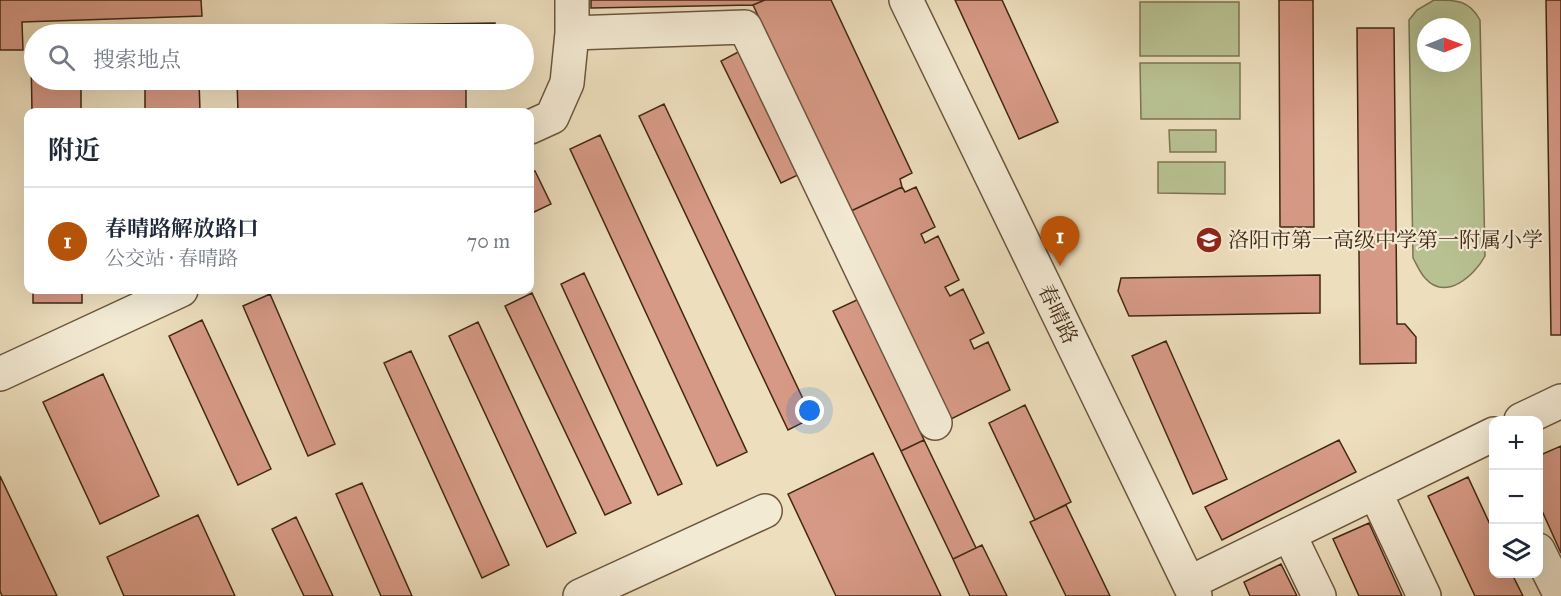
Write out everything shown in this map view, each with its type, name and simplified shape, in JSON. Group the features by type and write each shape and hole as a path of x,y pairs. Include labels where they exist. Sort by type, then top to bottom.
{"street":[{"path":"534,125 552,117 567,84 572,33 572,0"},
{"name":"春晴路","path":"906,0 1192,590"},
{"path":"572,33 745,27 935,423"},
{"path":"0,374 172,294"},
{"path":"1529,416 1561,401"},
{"path":"1192,590 1289,534 1375,492 1489,443"},
{"path":"1375,492 1424,596"},
{"path":"580,596 765,511"},
{"path":"1289,534 1319,596"},
{"path":"1543,558 1561,596"}],"green space":[{"path":"1434,0 1462,2 1476,13 1480,20 1485,256 1467,278 1451,287 1433,285 1423,276 1413,258 1409,20 1417,10"},
{"path":"1140,2 1239,2 1239,56 1140,56"},
{"path":"1140,63 1240,63 1240,119 1141,119"},
{"path":"1169,130 1216,130 1216,152 1170,152"},
{"path":"1158,162 1225,162 1225,194 1158,193"}],"building":[{"path":"0,0 201,0 202,16 22,22 23,50 0,50"},
{"path":"591,0 765,0 753,5 591,8"},
{"path":"765,0 831,0 912,173 900,179 902,187 851,211 753,5"},
{"path":"955,0 1002,0 1058,122 1019,139"},
{"path":"1279,0 1313,0 1314,227 1280,227"},
{"path":"1546,0 1561,0 1561,335 1551,335"},
{"path":"495,23 495,24 430,24"},
{"path":"1357,28 1394,28 1397,324 1405,324 1416,337 1416,363 1360,364"},
{"path":"740,51 800,174 781,183 721,61"},
{"path":"32,90 81,90 81,108 32,108"},
{"path":"145,90 199,90 200,108 145,108"},
{"path":"237,90 466,90 466,108 238,108"},
{"path":"664,104 812,418 788,430 639,116"},
{"path":"600,135 747,452 717,466 570,149"},
{"path":"534,171 551,204 534,212"},
{"path":"902,187 905,192 916,187 935,227 921,234 925,243 938,236 959,280 945,287 950,296 963,289 984,333 970,340 974,349 988,342 1010,390 951,419 851,211"},
{"path":"584,273 682,484 658,495 561,284"},
{"path":"1320,275 1320,313 1129,316 1118,291 1121,278"},
{"path":"33,294 82,294 82,303 33,303"},
{"path":"270,294 335,444 308,456 243,306"},
{"path":"532,294 631,503 605,515 505,306"},
{"path":"859,299 924,440 901,451 833,311"},
{"path":"202,320 271,469 238,485 169,336"},
{"path":"478,322 576,533 547,547 449,336"},
{"path":"1166,341 1227,479 1193,494 1132,356"},
{"path":"411,351 509,565 482,578 384,363"},
{"path":"103,374 159,496 100,524 43,402"},
{"path":"1025,405 1071,502 1035,520 989,423"},
{"path":"924,440 976,548 953,559 901,451"},
{"path":"1339,440 1356,472 1222,540 1205,507"},
{"path":"1561,446 1561,553 1543,513 1543,454"},
{"path":"873,453 941,596 836,596 788,494"},
{"path":"0,476 57,596 2,596 0,591"},
{"path":"1468,477 1489,522 1489,578 1514,578 1523,596 1475,596 1428,496"},
{"path":"362,483 412,596 381,596 336,494"},
{"path":"1066,505 1110,596 1066,596 1030,522"},
{"path":"198,515 235,596 124,596 107,557"},
{"path":"296,517 333,596 304,596 272,529"},
{"path":"1369,523 1402,596 1359,596 1333,539"},
{"path":"982,545 1007,596 970,596 953,559"},
{"path":"1281,564 1297,596 1250,596 1244,582"}],"place":[{"name":"洛阳市第一高级中学第一附属小学","path":"1209,240"},
{"name":"春晴路解放路口","path":"1060,266"}]}
